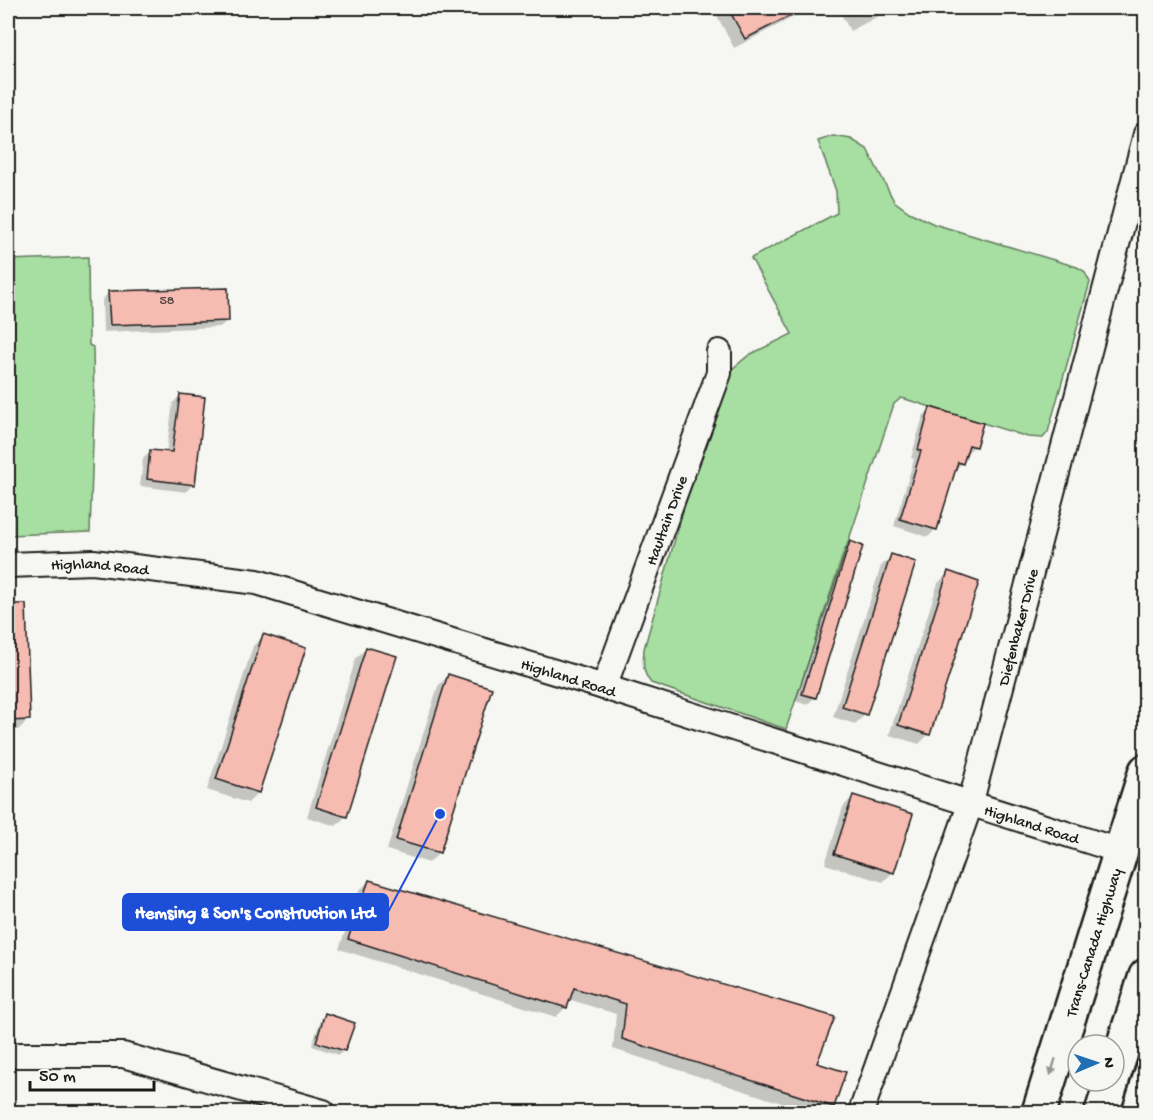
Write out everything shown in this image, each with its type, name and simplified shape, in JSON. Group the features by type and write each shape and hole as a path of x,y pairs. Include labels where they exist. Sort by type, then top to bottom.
{"highway":[{"name":"Trans-Canada Highway","path":"1039,1113 1146,771"},
{"path":"1126,1037 1146,976"},
{"path":"1102,1113 1108,1093"}],"street":[{"name":"Diefenbaker Drive","path":"861,1113 970,805 1146,134"},
{"name":"Haultain Drive","path":"604,687 719,373 719,351"},
{"name":"Highland Road","path":"8,565 93,562 257,582 604,687 1120,851"},
{"path":"8,1055 123,1055 307,1110"}],"green space":[{"path":"833,136 851,139 867,149 894,201 909,212 934,224 1077,267 1084,271 1090,282 1048,432 1043,438 1028,437 901,398 894,404 786,729 651,683 643,663 644,649 720,379 749,355 792,334 751,258 837,213 836,191 818,141"},
{"path":"88,257 89,345 93,347 94,410 90,532 8,535 8,260"}],"building":[{"path":"728,8 805,8 745,39"},
{"path":"228,288 229,321 110,325 108,291"},
{"path":"180,394 205,397 195,485 147,479 150,450 172,452"},
{"path":"930,407 983,423 976,447 969,445 963,464 958,462 937,530 900,519 921,451 918,450"},
{"path":"850,541 863,546 816,698 802,694"},
{"path":"891,554 916,562 867,715 842,707"},
{"path":"948,571 979,582 930,735 898,725"},
{"path":"8,604 26,604 30,720 8,721"},
{"path":"263,634 306,648 259,793 216,779"},
{"path":"366,647 397,656 347,817 316,807"},
{"path":"448,674 492,688 440,853 396,840"},
{"path":"853,795 913,814 894,873 834,854"},
{"path":"369,880 835,1017 817,1063 846,1072 834,1107 622,1039 626,1004 574,988 567,1008 348,939"},
{"path":"325,1013 355,1023 345,1051 316,1042"}],"place":[{"name":"Hemsing & Son's Construction Ltd","path":"440,814"}]}
